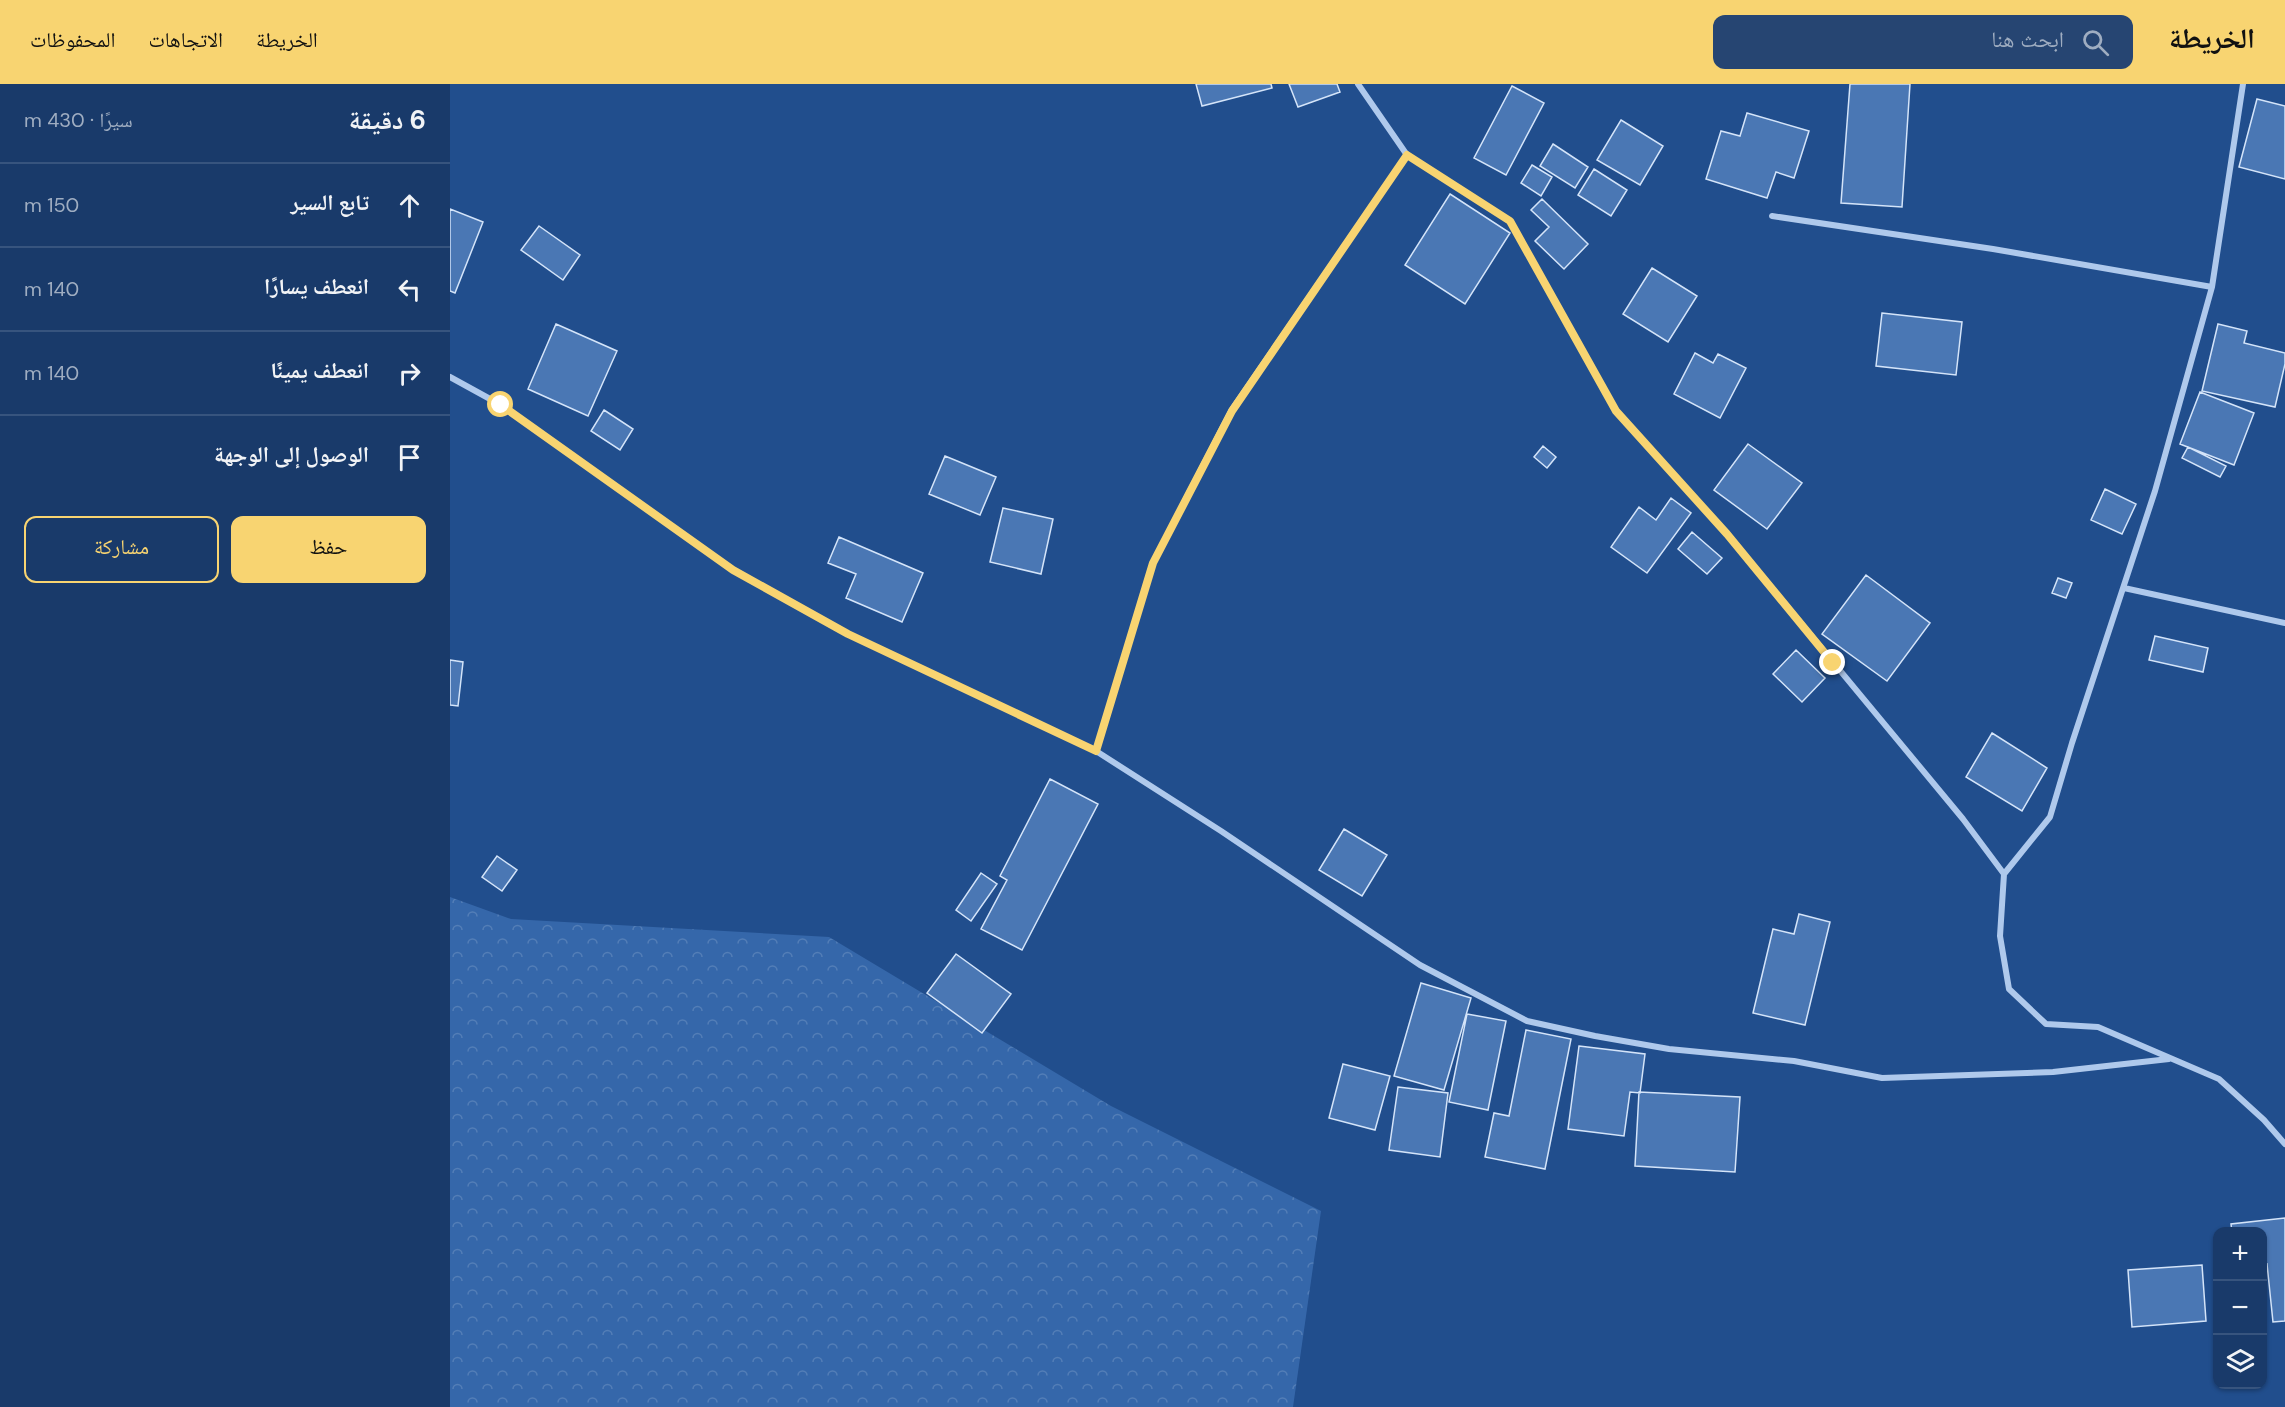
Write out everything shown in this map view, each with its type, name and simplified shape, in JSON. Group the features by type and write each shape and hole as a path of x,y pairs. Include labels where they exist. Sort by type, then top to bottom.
{"street":[{"path":"1358,84 1407,155 1510,221 1616,411 1727,534 1963,819 2004,874"},
{"path":"2243,84 2212,287 2155,491 2050,817 2004,874 2000,936 2009,989 2046,1024 2097,1027 2219,1079 2264,1120 2285,1144"},
{"path":"1096,751 1153,563 1232,411 1407,155"},
{"path":"1772,216 1993,249 2212,287"},
{"path":"450,377 501,405 733,570 848,634 1096,751 1221,831 1420,965 1527,1021 1669,1049 1794,1061 1882,1078 2053,1072 2169,1059"},
{"path":"2124,588 2285,624"}],"green space":[{"path":"450,897 511,919 829,937 1111,1106 1321,1211 1293,1407 450,1407"}],"building":[{"path":"1196,84 1271,84 1272,88 1202,106"},
{"path":"1289,84 1337,84 1340,92 1298,107"},
{"path":"1850,84 1910,84 1902,207 1841,203"},
{"path":"1512,86 1544,103 1506,175 1474,158"},
{"path":"2257,99 2285,106 2285,179 2239,167"},
{"path":"1747,113 1809,131 1794,178 1776,172 1767,198 1706,179 1721,131 1740,136"},
{"path":"1621,120 1663,146 1640,185 1597,160"},
{"path":"1553,144 1588,167 1575,188 1540,166"},
{"path":"1532,165 1552,177 1541,196 1521,183"},
{"path":"1594,169 1627,190 1611,216 1578,195"},
{"path":"1450,194 1510,233 1465,304 1405,265"},
{"path":"1542,199 1588,244 1564,269 1535,241 1549,227 1531,210"},
{"path":"450,209 483,222 455,293 450,291"},
{"path":"539,226 580,255 563,280 521,250"},
{"path":"1652,268 1697,296 1668,342 1623,314"},
{"path":"1882,313 1962,322 1956,375 1876,366"},
{"path":"556,324 617,351 588,416 528,389"},
{"path":"2218,324 2247,331 2244,343 2285,353 2285,364 2275,407 2202,391"},
{"path":"1695,353 1713,363 1718,354 1746,368 1720,418 1674,394"},
{"path":"2200,392 2254,413 2234,465 2180,444"},
{"path":"604,410 633,429 620,450 591,431"},
{"path":"1748,444 1802,483 1767,529 1714,490"},
{"path":"1543,446 1556,457 1547,468 1534,457"},
{"path":"2188,447 2226,466 2220,477 2182,458"},
{"path":"945,456 996,477 980,515 929,494"},
{"path":"2105,489 2136,504 2122,534 2091,520"},
{"path":"1671,498 1691,513 1647,573 1611,547 1639,507 1656,520"},
{"path":"1003,508 1053,519 1041,574 990,562"},
{"path":"1692,532 1722,558 1707,574 1678,549"},
{"path":"839,537 923,573 902,622 846,598 856,574 828,563"},
{"path":"1866,575 1930,623 1887,681 1822,634"},
{"path":"2058,578 2072,583 2066,598 2052,593"},
{"path":"2155,636 2208,648 2203,672 2149,660"},
{"path":"1796,650 1825,678 1802,702 1773,674"},
{"path":"450,660 463,662 458,706 450,705"},
{"path":"1992,733 2047,768 2022,811 1966,777"},
{"path":"1050,779 1098,804 1022,950 981,929 1007,880 1000,876"},
{"path":"1344,829 1387,855 1362,896 1319,870"},
{"path":"497,856 517,870 502,891 482,877"},
{"path":"981,873 997,884 971,921 956,910"},
{"path":"1799,914 1830,922 1805,1025 1753,1013 1773,929 1794,934"},
{"path":"956,954 1011,994 982,1033 927,993"},
{"path":"1421,983 1471,998 1444,1090 1394,1076"},
{"path":"1467,1014 1506,1021 1488,1110 1449,1102"},
{"path":"1526,1030 1571,1039 1545,1169 1485,1157 1494,1113 1509,1116"},
{"path":"1579,1046 1645,1054 1640,1093 1630,1092 1624,1136 1568,1129"},
{"path":"1343,1064 1390,1076 1375,1130 1329,1118"},
{"path":"1398,1087 1448,1093 1440,1157 1389,1150"},
{"path":"1639,1092 1740,1097 1735,1172 1635,1166"},
{"path":"2285,1218 2285,1321 2273,1322 2267,1264 2267,1227 2231,1227 2231,1224"},
{"path":"2202,1265 2206,1321 2132,1327 2128,1270"}],"route":[{"path":"501,405 733,570 848,634 1096,751 1153,563 1232,411 1407,155 1510,221 1616,411 1727,534 1833,663"}]}
